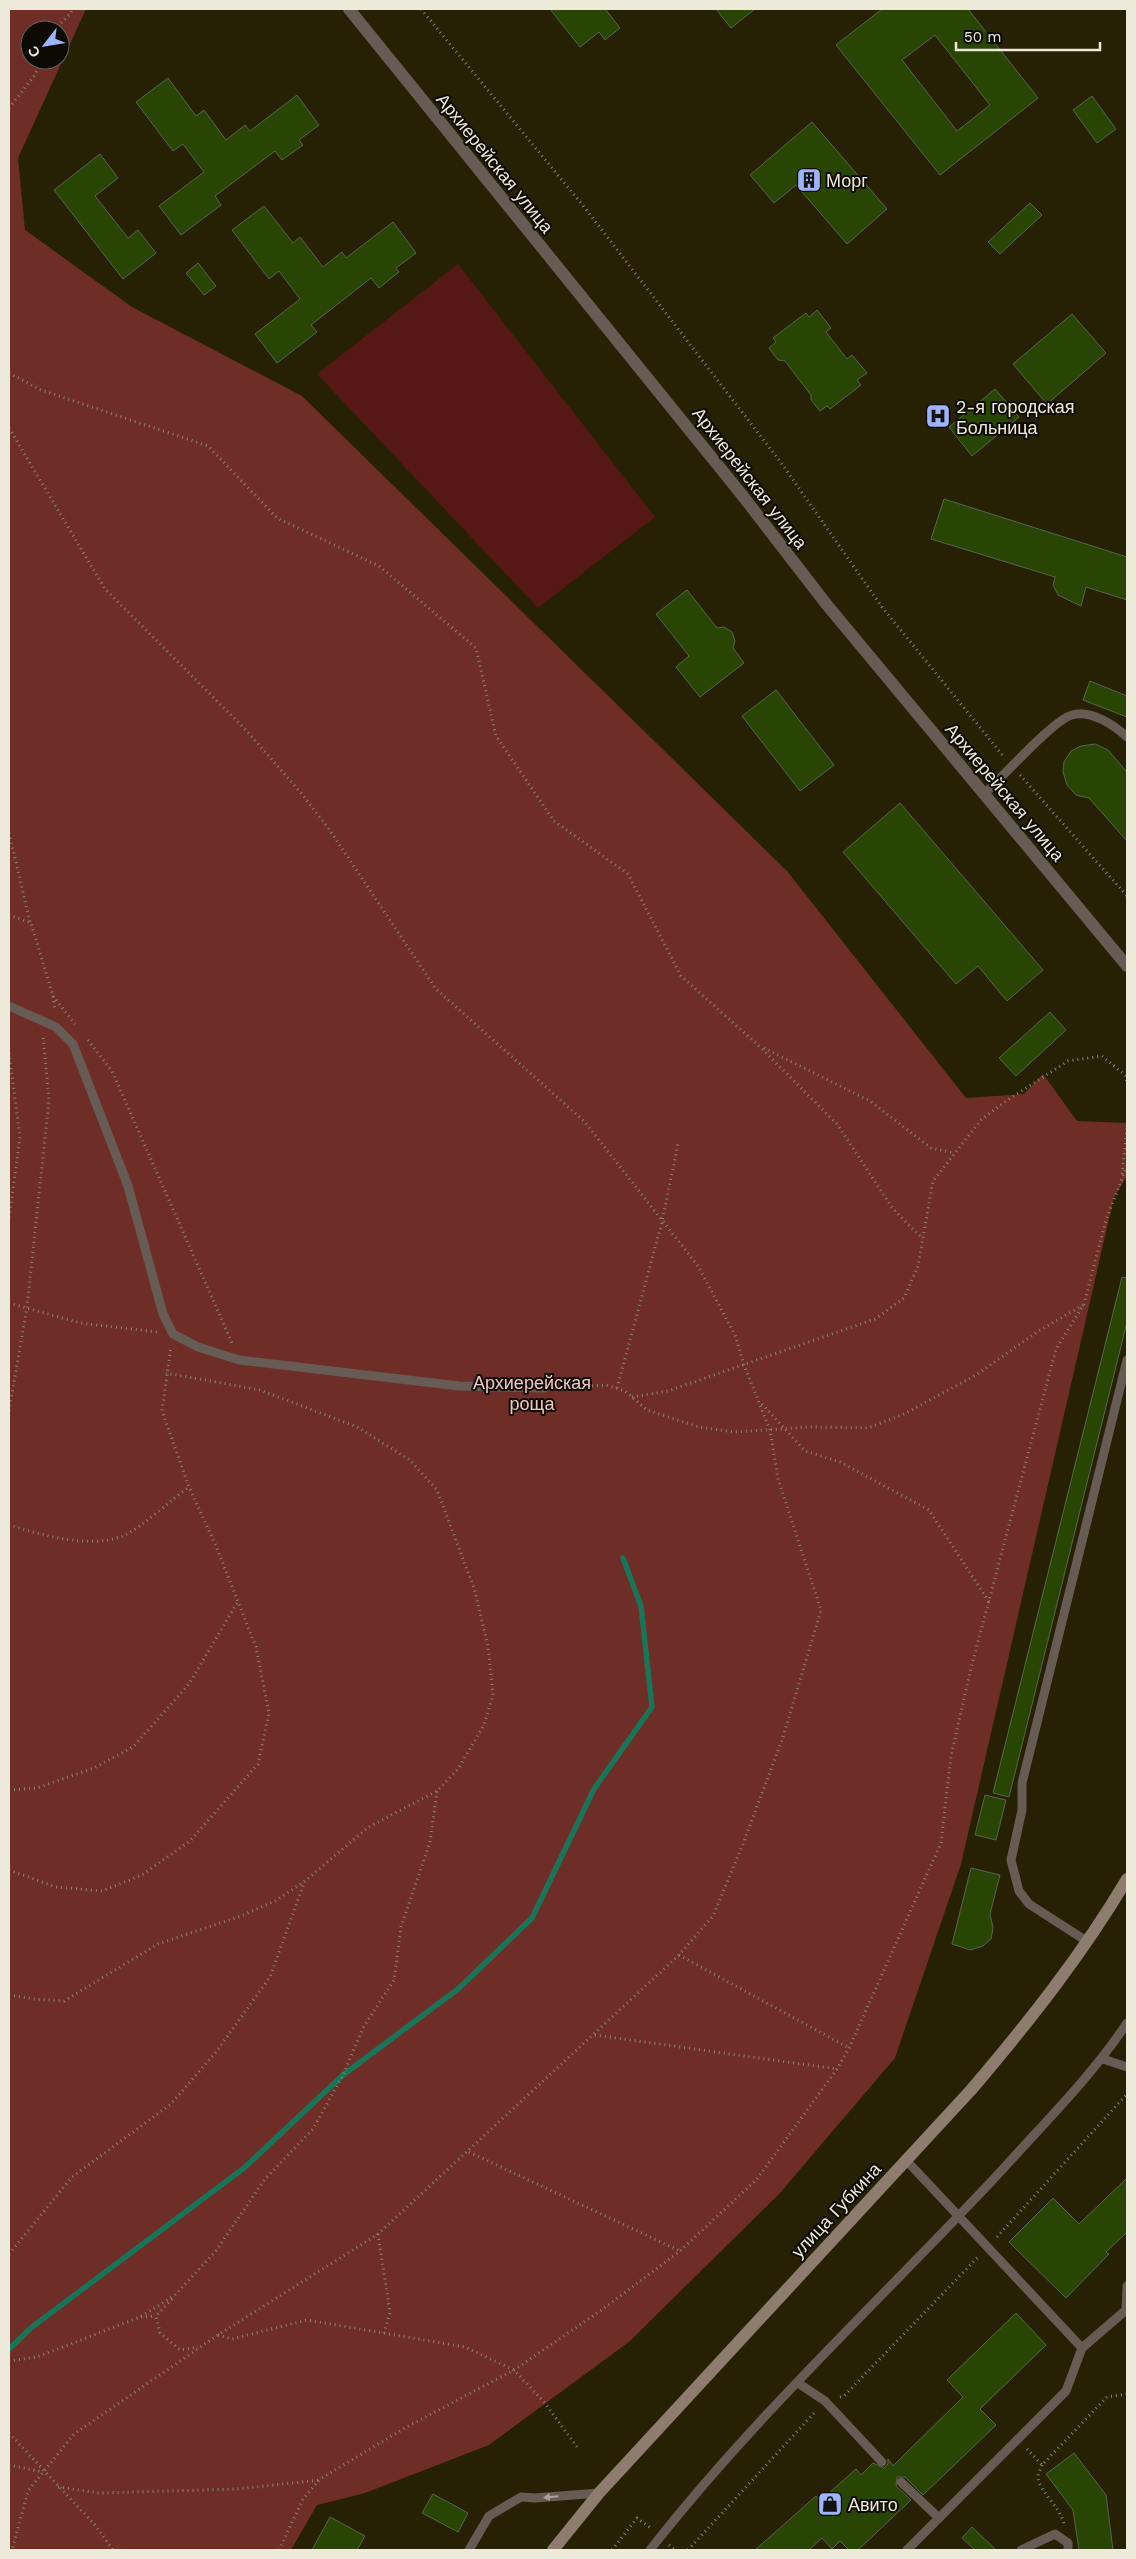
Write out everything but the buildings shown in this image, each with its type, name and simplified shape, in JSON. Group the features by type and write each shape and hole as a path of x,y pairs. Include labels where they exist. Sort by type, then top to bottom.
{"main road":[{"name":"улица Губкина","path":"553,2550 600,2493 906,2160 1024,2028 1088,1942 1127,1879"}],"street":[{"name":"Архиерейская улица","path":"350,9 742,495 827,605 1127,966"}],"lane":[{"path":"984,794 1013,768 1056,724 1072,715 1089,714 1119,730 1127,737"},
{"path":"9,1006 56,1027 73,1044 128,1186 163,1314 173,1334 198,1347 239,1360 459,1386 545,1388"},
{"path":"1088,1942 1029,1904 1019,1891 1011,1860 1022,1810 1022,1783 1127,1360"},
{"path":"650,2550 798,2382 960,2215 1103,2059 1127,2024"},
{"path":"1103,2059 1127,2067"},
{"path":"906,2160 960,2215 1082,2348"},
{"path":"907,2550 1066,2391 1082,2348 1126,2310 1127,2286"},
{"path":"798,2382 824,2401 882,2462"},
{"path":"901,2482 939,2518"},
{"path":"469,2550 489,2516 521,2497 534,2498 600,2493"},
{"path":"1021,2550 1055,2534 1068,2547"}],"path":[{"path":"65,20 72,13 72,9"},
{"path":"421,9 585,208 782,464 882,607 1013,768 1127,896"},
{"path":"9,108 37,70"},
{"path":"9,373 41,390 208,446 277,518 379,566 476,648 496,736 554,821 628,874 681,976 759,1046 837,1124 892,1209 922,1238"},
{"path":"9,428 105,589 246,730 301,793 330,829 436,989 584,1121 698,1266 735,1334 744,1365 770,1430 778,1479 821,1610 783,1737 743,1844 713,1916 679,1954 594,2035 378,2234 199,2347 74,2434 28,2491 12,2550"},
{"path":"9,833 31,923 53,996 56,1027"},
{"path":"9,915 31,923"},
{"path":"53,996 77,1026"},
{"path":"9,1411 27,1307 48,1100 41,1020"},
{"path":"82,1034 112,1071 239,1360"},
{"path":"759,1046 870,1101 931,1148 954,1153"},
{"path":"9,1053 20,1137 9,1218"},
{"path":"632,1397 668,1391 875,1319 904,1298 918,1266 933,1181 982,1120 1068,1061 1102,1056 1126,1076 1127,1083"},
{"path":"1122,1072 1127,1069"},
{"path":"1122,1177 1127,1128"},
{"path":"616,1388 662,1222 678,1144"},
{"path":"279,2550 303,2499 320,2480 405,2428 514,2370 602,2309 680,2251 757,2179 837,2069 849,2048 941,1843 951,1756 1056,1349 1084,1304 1106,1220 1127,1166"},
{"path":"9,1303 80,1323 173,1334 162,1411 189,1487 256,1647 269,1713 258,1764 190,1841 142,1875 102,1890 56,1887 9,1870"},
{"path":"545,1388 606,1385 632,1397 647,1410 699,1426 734,1432 785,1428 868,1428 904,1414 976,1375 1037,1332 1084,1304"},
{"path":"9,1995 34,2000 64,2001 158,1944 199,1932 241,1916 275,1900 304,1882 367,1828 436,1790 458,1769 484,1725 493,1695 488,1646 474,1588 436,1490 410,1460 357,1426 260,1390 166,1373"},
{"path":"759,1401 805,1451 840,1462 929,1510 990,1602"},
{"path":"9,1525 49,1537 107,1542 126,1535 189,1487"},
{"path":"9,1790 37,1788 94,1768 133,1747 189,1684 238,1602"},
{"path":"140,2317 156,2316 215,2252 265,2179 313,2130 343,2075 364,2028 394,1980 401,1926 430,1842 436,1790"},
{"path":"9,2254 72,2178 171,2104 216,2052 270,1977 304,1882"},
{"path":"679,1954 849,2048"},
{"path":"594,2035 837,2069"},
{"path":"688,2550 824,2401 844,2396 988,2247 1127,2094"},
{"path":"469,2152 680,2251"},
{"path":"378,2234 390,2312 384,2334"},
{"path":"9,2361 37,2357 140,2317 174,2296"},
{"path":"156,2316 160,2333 180,2350 199,2347"},
{"path":"218,2335 232,2339 307,2320 464,2347 514,2370 544,2402 578,2447"},
{"path":"1068,2547 1062,2512 1040,2483 1038,2476 1042,2465 1107,2397 1127,2394"},
{"path":"9,2433 43,2472 95,2525 113,2550"},
{"path":"1018,2439 1042,2465"},
{"path":"9,2465 43,2472"},
{"path":"58,2486 99,2493 237,2489 320,2480"},
{"path":"612,2550 637,2518 661,2536 675,2550"}],"shaded area":[{"path":"458,264 655,517 538,608 317,374"}],"green space":[{"name":"Архиерейская роща","path":"9,9 86,9 70,44 70,20 20,20 20,70 58,70 18,158 25,230 132,307 302,396 787,871 966,1098 1024,1094 1043,1074 1077,1121 1127,1123 1127,1176 1114,1197 961,1864 895,2058 779,2194 630,2341 489,2445 365,2493 317,2505 291,2550 9,2550"}],"waterway":[{"path":"9,2349 32,2327 244,2168 343,2075 458,1989 532,1918 594,1789 652,1707 641,1606 623,1558"}],"place":[{"name":"Морг","path":"809,180"},
{"name":"2-я городская Больница","path":"938,416"},
{"name":"Авито","path":"830,2504"}]}
